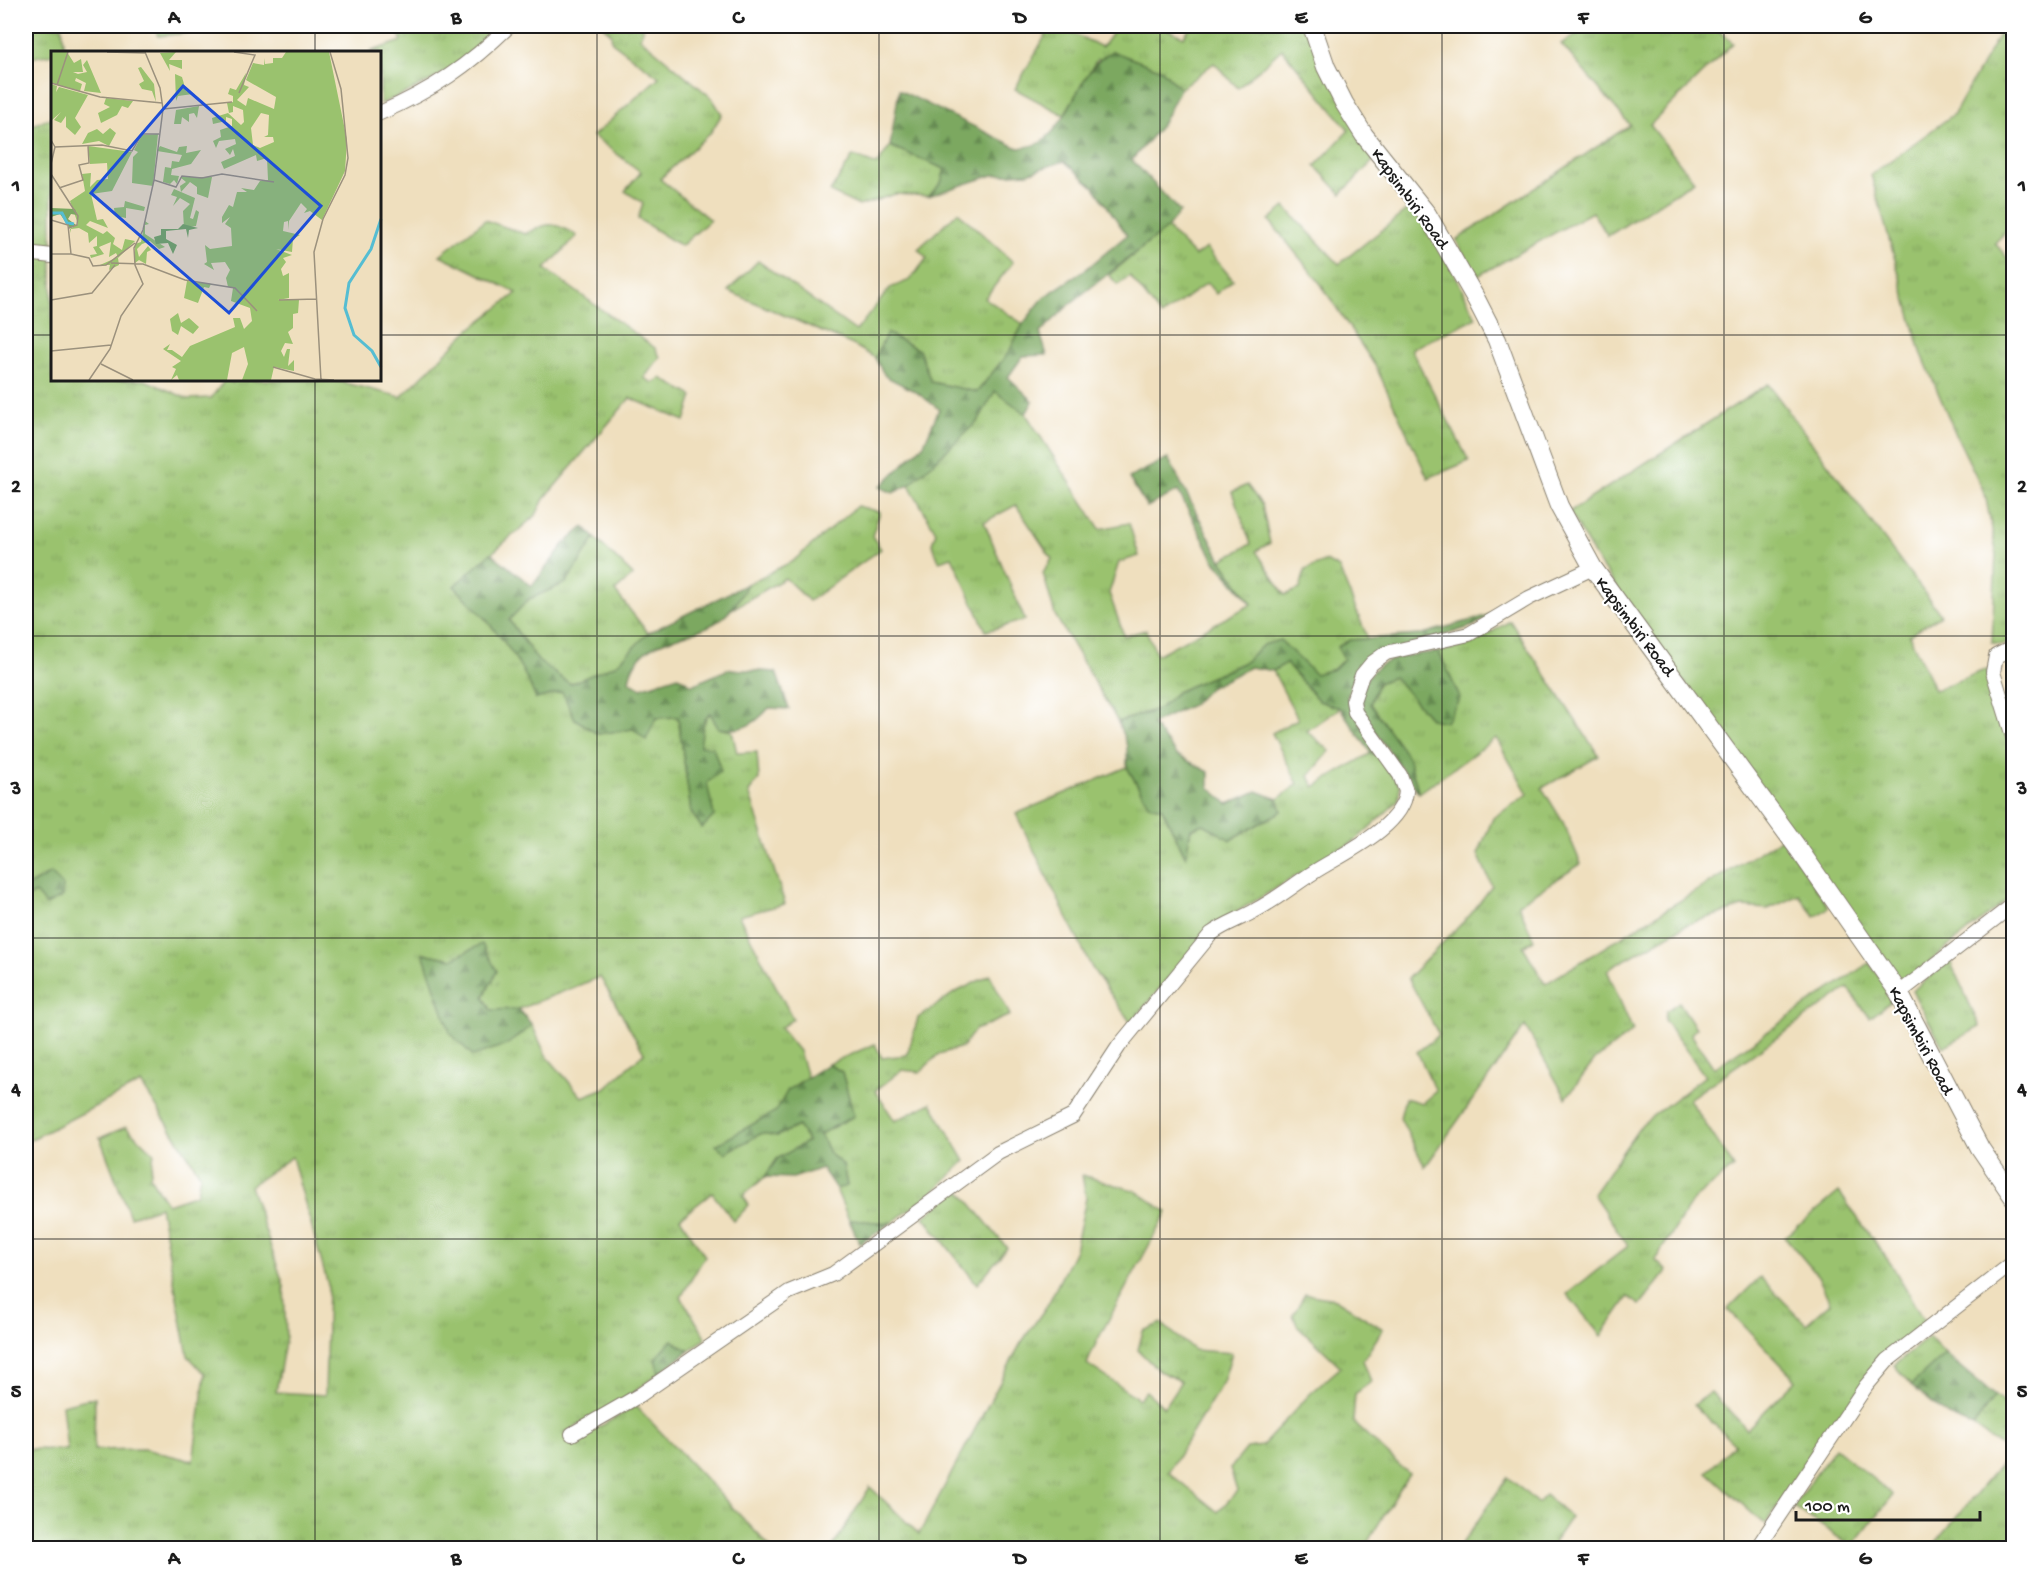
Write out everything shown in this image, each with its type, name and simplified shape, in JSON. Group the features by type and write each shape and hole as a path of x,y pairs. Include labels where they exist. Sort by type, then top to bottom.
{"street":[{"path":"381,113 431,90 457,73 509,26"},
{"name":"Kapsimbiri Road","path":"1312,26 1326,67 1344,103 1364,135 1427,214 1476,299 1497,340 1558,506 1593,568 1800,851 1899,993 1980,1148 2013,1197"},
{"path":"26,253 51,256"},
{"path":"572,1434 640,1395 789,1292 833,1274 998,1154 1073,1116 1119,1047 1211,934 1228,922 1254,912 1318,869 1350,853 1373,836 1399,810 1406,791 1400,775 1353,706 1357,685 1366,669 1386,653 1469,634 1529,598 1593,568"},
{"path":"2013,647 1996,656 1993,672 2013,740"},
{"path":"1899,993 2013,904"},
{"path":"1757,1548 1866,1386 1888,1360 2013,1262"}],"green space":[{"path":"26,26 62,26 65,51 51,51 51,54 30,58"},
{"path":"156,26 225,26 226,29 158,36"},
{"path":"395,26 500,26 459,63 431,81 381,104 381,51 372,51 402,41"},
{"path":"603,26 640,26 643,28 640,38 712,98 722,114 711,132 660,179 710,220 681,246 638,219 643,203 625,191 641,172 593,136 659,77 612,42 611,33"},
{"path":"1051,26 1058,26 1102,47 1117,26 1161,26 1184,37 1191,26 1305,26 1376,158 1341,194 1315,166 1349,130 1282,49 1238,88 1214,63 1180,89 1162,70 1097,59 1064,115 1015,89"},
{"path":"1589,26 1713,26 1733,43 1650,125 1694,181 1608,236 1592,212 1476,277 1456,240 1630,125 1561,44"},
{"path":"2004,26 2013,26 2013,224 1995,243 2014,266 2014,641 2001,645 1992,643 1996,551 1985,494 1957,437 1921,352 1871,175 1954,114"},
{"path":"1112,51 1162,70 1180,89 1163,123 1132,160 1180,212 1167,228 1071,303 1040,333 1047,355 1023,356 1008,377 1033,401 1026,414 995,391 978,421 909,485 893,493 880,487 924,444 939,409 916,392 885,376 875,358 887,333 919,350 931,382 977,392 1009,352 1023,324 1044,297 1085,270 1127,235 1094,187 1064,161 1028,173 993,175 929,196 941,183 945,169 890,146 899,90 1018,148 1027,147 1041,142 1052,132 1091,70 1100,59"},
{"path":"51,118 51,381 147,381 188,399 211,398 224,381 233,383 234,381 337,381 401,397 469,330 517,293 440,255 485,220 525,234 551,225 563,228 577,236 545,269 655,348 660,357 644,378 653,383 661,378 693,396 685,421 630,398 544,499 536,515 454,586 512,652 536,699 562,691 575,719 598,734 633,729 656,718 678,717 691,812 702,827 714,816 700,749 704,723 710,712 718,728 732,731 737,753 757,752 759,779 749,792 785,904 739,916 793,1019 780,1028 799,1051 807,1077 788,1090 777,1111 725,1153 762,1133 777,1136 798,1126 809,1141 777,1159 765,1177 743,1196 749,1205 734,1221 712,1193 680,1218 705,1256 681,1297 706,1338 689,1351 672,1340 655,1359 659,1373 623,1400 565,1433 573,1442 636,1406 771,1548 26,1548 26,1452 30,1449 67,1450 62,1405 95,1397 94,1450 144,1449 193,1461 205,1374 188,1356 160,1207 130,1217 100,1138 126,1127 154,1153 150,1177 167,1204 197,1194 200,1174 141,1083 26,1142 26,899 35,893 51,873 26,887 26,127","holes":["423,953 452,959 484,997 491,1010 519,1009 600,977 644,1053 605,1088 582,1097 546,1055 532,1025 508,1044","292,1157 328,1285 325,1395 276,1392 286,1336 284,1286 250,1186"]},
{"path":"890,146 945,169 941,183 929,196 895,194 859,206 830,192 853,156 877,165"},
{"path":"1412,206 1446,256 1476,318 1411,349 1469,461 1428,478 1376,367 1320,283 1269,220 1285,207 1339,264"},
{"path":"958,212 1013,262 985,298 1023,324 1009,352 977,392 931,382 919,350 887,333 875,358 855,346 728,291 758,261 856,331 890,288 910,280 927,258 918,249"},
{"path":"1167,228 1195,256 1206,248 1233,280 1216,294 1207,283 1161,316 1130,276 1118,285 1109,275"},
{"path":"1768,384 1941,615 1909,635 1935,690 1987,669 2013,755 2013,895 1900,985 1599,563 1569,512"},
{"path":"995,391 1026,414 1100,529 1129,523 1139,556 1119,562 1109,593 1124,636 1146,630 1157,655 1252,604 1221,560 1251,544 1232,492 1247,485 1262,505 1270,543 1256,551 1285,595 1300,589 1305,570 1326,561 1339,568 1368,639 1349,640 1338,647 1344,659 1334,669 1315,674 1280,640 1263,645 1245,662 1177,692 1160,708 1118,722 1055,615 1043,573 1052,559 1016,505 984,522 1025,620 986,631 952,557 939,561 932,544 936,532 909,485 978,421"},
{"path":"1168,458 1221,560 1252,604 1214,560 1178,491 1147,507 1129,478"},
{"path":"857,506 880,512 872,536 881,549 809,601 785,578 734,608 747,584 793,561"},
{"path":"584,527 595,538 566,583 529,599 509,620 538,661 570,684 617,664 648,633 747,584 734,606 721,619 703,629 663,642 641,655 629,681 641,688 678,676 692,685 729,669 776,672 789,709 769,708 753,723 734,729 718,728 710,713 704,721 700,746 713,747 721,771 707,783 714,816 702,828 691,812 678,717 656,718 646,740 633,729 598,734 575,719 562,692 536,699 512,652 454,586 491,553 532,586 565,543"},
{"path":"595,538 633,575 615,591 648,633 618,664 570,684 538,661 509,620 529,599 566,583"},
{"path":"1493,614 1476,625 1369,659 1354,677 1347,698 1381,757 1371,753 1340,708 1319,701 1286,663 1273,671 1250,667 1209,688 1194,704 1152,724 1177,755 1209,772 1209,787 1228,804 1257,791 1278,799 1282,811 1230,840 1204,824 1191,828 1186,857 1162,808 1149,805 1127,767 1127,746 1118,722 1160,708 1177,692 1245,662 1263,645 1280,640 1315,674 1334,669 1344,659 1337,647 1349,640 1419,635"},
{"path":"1510,621 1599,756 1542,788 1563,822 1581,864 1518,904 1534,940 1523,946 1545,984 1782,838 1829,907 1815,917 1799,895 1768,909 1742,907 1688,924 1607,970 1633,1031 1595,1060 1566,1098 1525,1026 1425,1167 1400,1118 1405,1098 1422,1103 1436,1091 1417,1052 1439,1035 1408,978 1471,914 1492,886 1478,854 1493,818 1528,794 1496,738 1419,793 1408,757 1370,704 1378,683 1394,677 1431,719 1460,698 1439,652 1472,644"},
{"path":"1439,652 1460,698 1446,722 1431,719 1394,677 1378,683 1370,704 1408,757 1419,793 1361,712 1361,695 1365,681 1383,664 1410,655"},
{"path":"1286,663 1319,701 1340,708 1307,731 1330,751 1309,776 1314,787 1371,753 1381,757 1400,786 1398,801 1355,841 1211,927 1131,1023 1092,968 1016,814 1127,767 1149,805 1162,808 1185,856 1191,829 1204,824 1231,840 1282,811 1278,799 1298,784 1272,733 1298,719 1273,671"},
{"path":"51,873 63,886 62,897 46,905 35,893 26,899 26,887"},
{"path":"482,944 497,971 484,997 491,1010 519,1009 532,1025 508,1044 473,1056 450,1033 423,953 452,959"},
{"path":"1950,961 1980,1027 1943,1047 1912,991"},
{"path":"1869,963 1895,998 1870,1018 1848,988 1689,1099 1734,1167 1694,1199 1655,1260 1667,1271 1640,1305 1628,1297 1601,1336 1567,1294 1628,1246 1593,1194 1642,1124 1705,1076 1665,1021 1666,1011 1679,1002 1696,1028 1691,1034 1714,1068"},
{"path":"990,975 1010,1015 975,1030 962,1047 939,1054 920,1072 902,1070 875,1091 895,1121 931,1103 965,1161 932,1193 891,1223 849,1220 836,1189 847,1185 843,1165 829,1153 820,1134 854,1116 842,1072 828,1064 875,1044 882,1058 907,1055 918,1018 954,993"},
{"path":"828,1064 842,1072 854,1116 820,1134 829,1153 843,1165 847,1186 836,1189 822,1168 793,1178 765,1177 777,1159 808,1141 798,1126 777,1136 762,1133 725,1153 716,1145 776,1111 788,1090"},
{"path":"1082,1175 1136,1191 1167,1212 1097,1341 1087,1364 1139,1399 1146,1391 1164,1407 1181,1381 1159,1371 1138,1350 1143,1331 1161,1323 1194,1350 1232,1353 1223,1382 1168,1472 1218,1512 1237,1491 1230,1469 1247,1448 1262,1446 1310,1394 1341,1367 1297,1325 1293,1315 1305,1294 1335,1299 1383,1329 1363,1360 1371,1382 1355,1394 1353,1422 1409,1474 1364,1548 832,1548 870,1487 919,1534 1021,1343 1048,1304 1075,1250 1086,1198"},
{"path":"959,1189 1007,1248 977,1284 924,1217"},
{"path":"1839,1192 1893,1267 1925,1323 1880,1361 1765,1525 1707,1472 1735,1444 1694,1405 1711,1392 1747,1429 1796,1380 1728,1309 1760,1277 1806,1324 1830,1303 1818,1276 1785,1237"},
{"path":"849,1220 891,1223 860,1244"},
{"path":"1929,1337 1945,1354 1911,1385 1894,1365"},
{"path":"672,1340 689,1351 659,1373 655,1359"},
{"path":"1945,1354 1995,1396 1973,1426 1948,1416 1911,1385"},
{"path":"1995,1396 2013,1409 2013,1548 1931,1548 2010,1453 1973,1426"},
{"path":"1835,1448 1893,1495 1852,1547 1793,1506"},
{"path":"1508,1477 1537,1503 1545,1495 1571,1517 1550,1548 1459,1548"}]}
